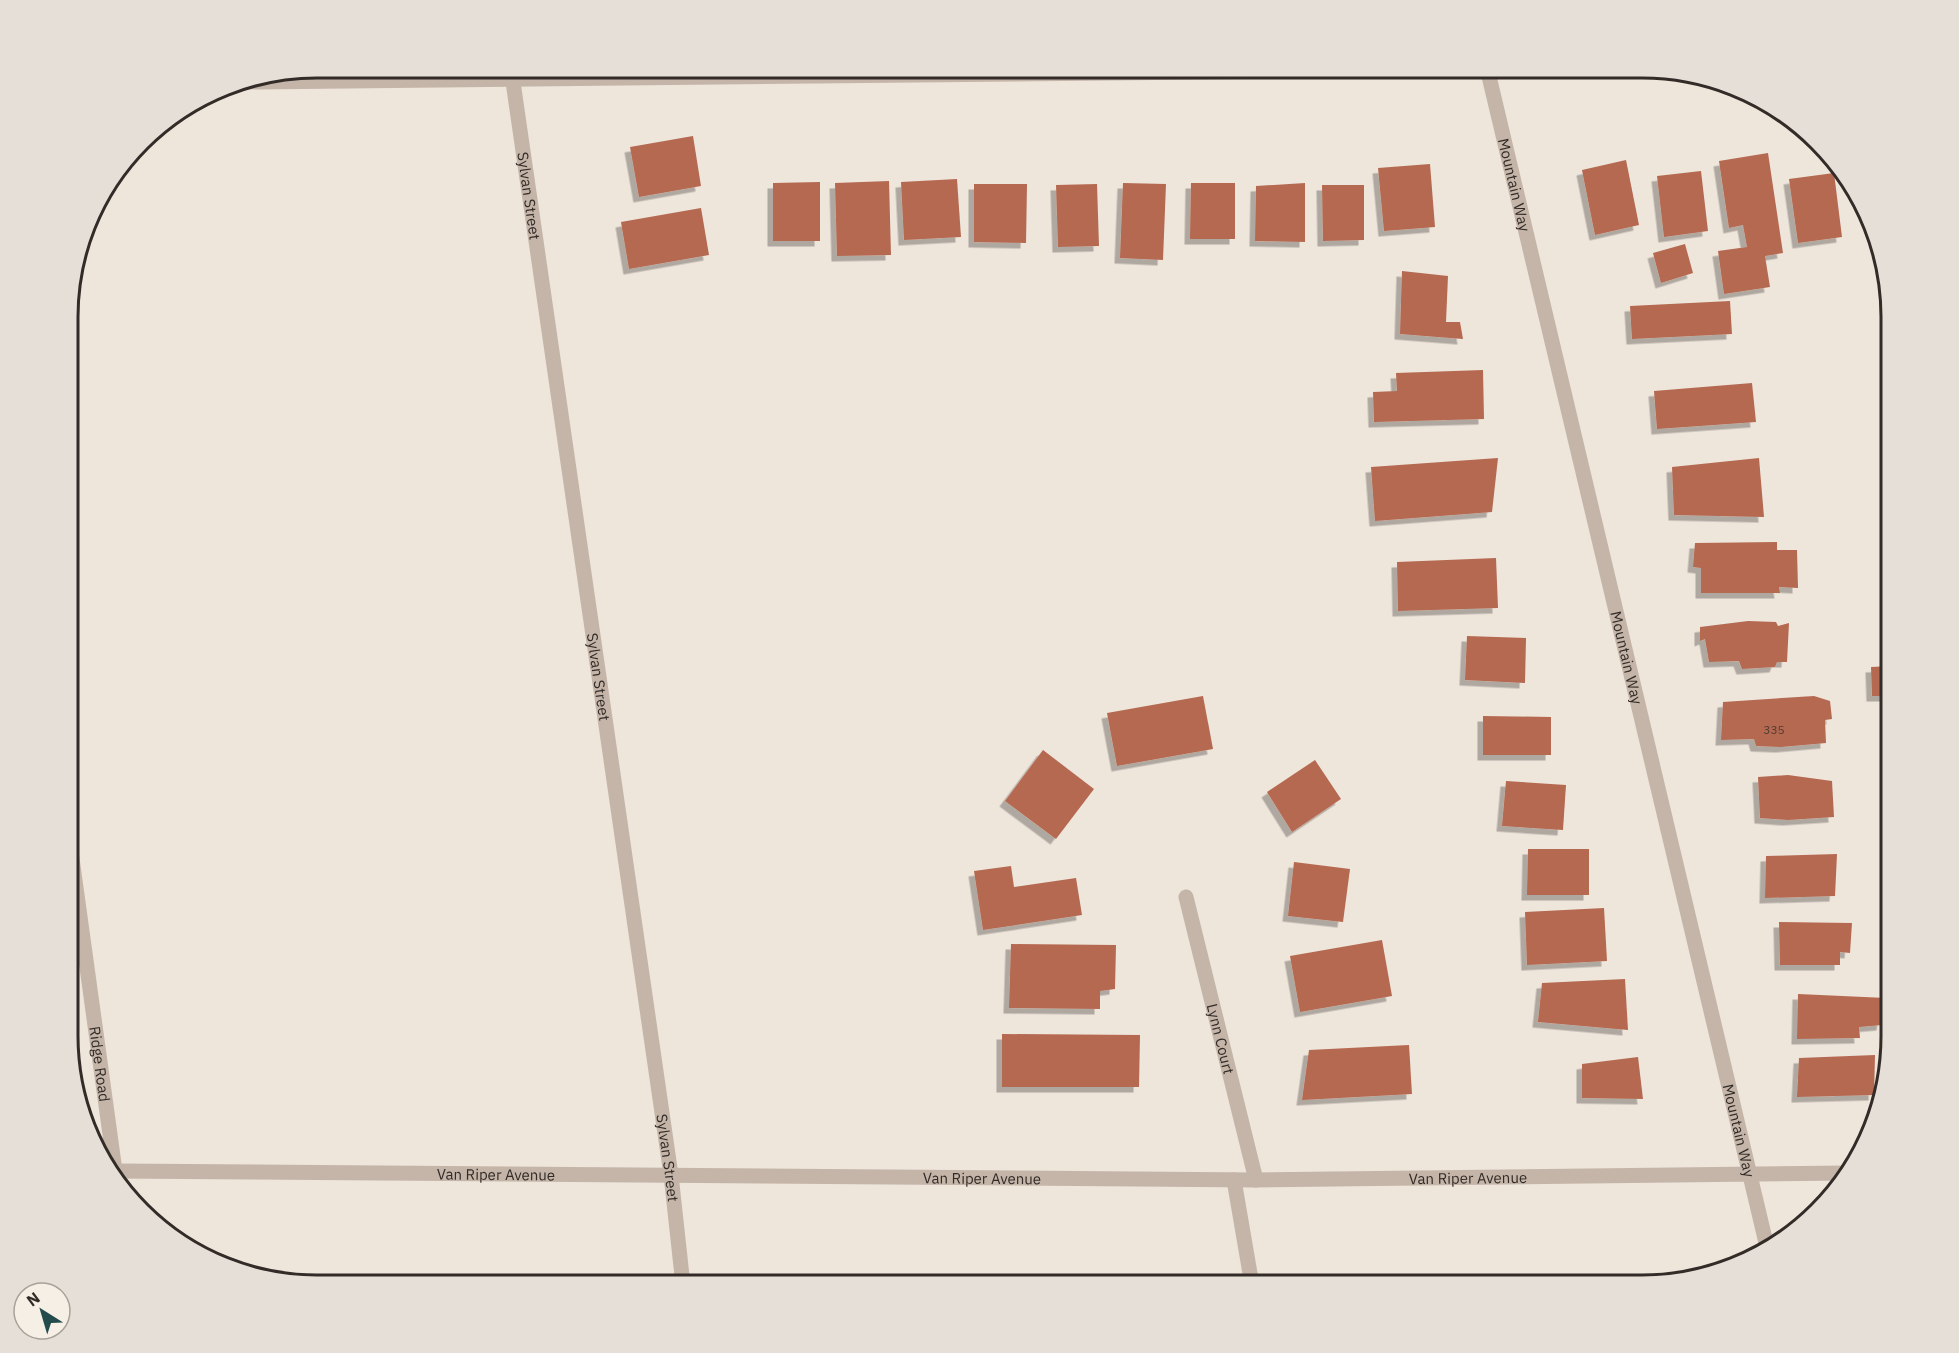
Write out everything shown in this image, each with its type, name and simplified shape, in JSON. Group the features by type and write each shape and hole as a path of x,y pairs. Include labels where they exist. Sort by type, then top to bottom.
{"street":[{"path":"282,81 378,78"},
{"name":"Sylvan Street","path":"513,78 671,1175 682,1275"},
{"name":"Mountain Way","path":"1489,78 1765,1241"},
{"name":"Lynn Court","path":"1186,897 1256,1180"},
{"name":"Ridge Road","path":"78,901 114,1163"},
{"name":"Van Riper Avenue","path":"122,1174 671,1175 1256,1180 1838,1173"},
{"path":"1234,1180 1250,1275"}],"building":[{"path":"693,136 701,186 639,197 630,147"},
{"path":"1768,153 1783,253 1765,256 1770,287 1724,294 1718,251 1747,247 1743,225 1729,228 1719,161"},
{"path":"1626,160 1639,225 1595,235 1582,170"},
{"path":"1430,164 1435,227 1384,231 1378,168"},
{"path":"1701,171 1708,231 1664,237 1657,176"},
{"path":"1833,173 1842,237 1798,243 1789,179"},
{"path":"957,179 961,237 904,240 901,182"},
{"path":"889,181 891,255 837,256 835,183"},
{"path":"820,182 820,241 773,241 773,183"},
{"path":"1123,183 1166,184 1163,260 1120,258"},
{"path":"1191,183 1235,183 1235,239 1190,239"},
{"path":"1305,183 1305,242 1255,241 1256,186"},
{"path":"974,184 1027,184 1026,243 974,242"},
{"path":"1097,184 1099,246 1058,247 1056,185"},
{"path":"1322,185 1364,185 1364,240 1323,241"},
{"path":"701,208 709,255 629,269 621,222"},
{"path":"1685,244 1693,273 1661,283 1653,253"},
{"path":"1402,271 1448,276 1446,322 1460,322 1463,339 1400,334"},
{"path":"1730,301 1732,334 1632,339 1630,306"},
{"path":"1483,370 1484,419 1374,422 1373,392 1397,391 1396,373"},
{"path":"1752,383 1756,422 1657,429 1654,391"},
{"path":"1498,458 1492,512 1375,521 1371,467"},
{"path":"1759,458 1764,517 1674,515 1672,467"},
{"path":"1777,542 1777,550 1797,550 1798,588 1779,587 1780,593 1701,593 1701,568 1693,567 1695,543"},
{"path":"1496,558 1498,608 1398,611 1397,562"},
{"path":"1748,621 1776,622 1778,626 1789,623 1787,662 1777,662 1775,667 1742,669 1739,661 1709,662 1705,639 1700,641 1700,627"},
{"path":"1467,636 1526,638 1525,683 1465,680"},
{"path":"1881,666 1881,696 1872,696 1871,667"},
{"path":"1203,696 1213,749 1117,766 1107,713"},
{"path":"1814,696 1830,701 1832,719 1825,720 1826,743 1781,747 1756,746 1754,739 1721,740 1723,702"},
{"path":"1483,716 1551,717 1551,755 1483,755"},
{"path":"1043,750 1094,789 1056,839 1005,801"},
{"path":"1315,760 1341,799 1292,832 1267,792"},
{"path":"1788,775 1832,781 1834,817 1788,820 1760,818 1758,777"},
{"path":"1506,781 1566,785 1563,830 1502,826"},
{"path":"1528,849 1589,849 1589,895 1527,895"},
{"path":"1837,854 1835,896 1765,898 1766,856"},
{"path":"1294,862 1350,869 1343,922 1288,916"},
{"path":"1011,866 1014,887 1076,878 1082,915 983,930 974,871"},
{"path":"1604,908 1607,961 1527,965 1525,912"},
{"path":"1779,922 1852,923 1850,953 1840,952 1840,965 1780,965"},
{"path":"1382,940 1392,996 1300,1012 1290,956"},
{"path":"1011,944 1116,945 1115,989 1100,991 1100,1009 1009,1008"},
{"path":"1625,979 1628,1030 1538,1022 1542,983"},
{"path":"1798,994 1881,998 1881,1025 1859,1027 1860,1038 1797,1039"},
{"path":"1002,1034 1140,1035 1139,1087 1002,1087"},
{"path":"1409,1045 1412,1094 1302,1100 1309,1050"},
{"path":"1875,1055 1874,1095 1797,1097 1799,1058"},
{"path":"1638,1057 1643,1099 1582,1098 1582,1064"}]}
